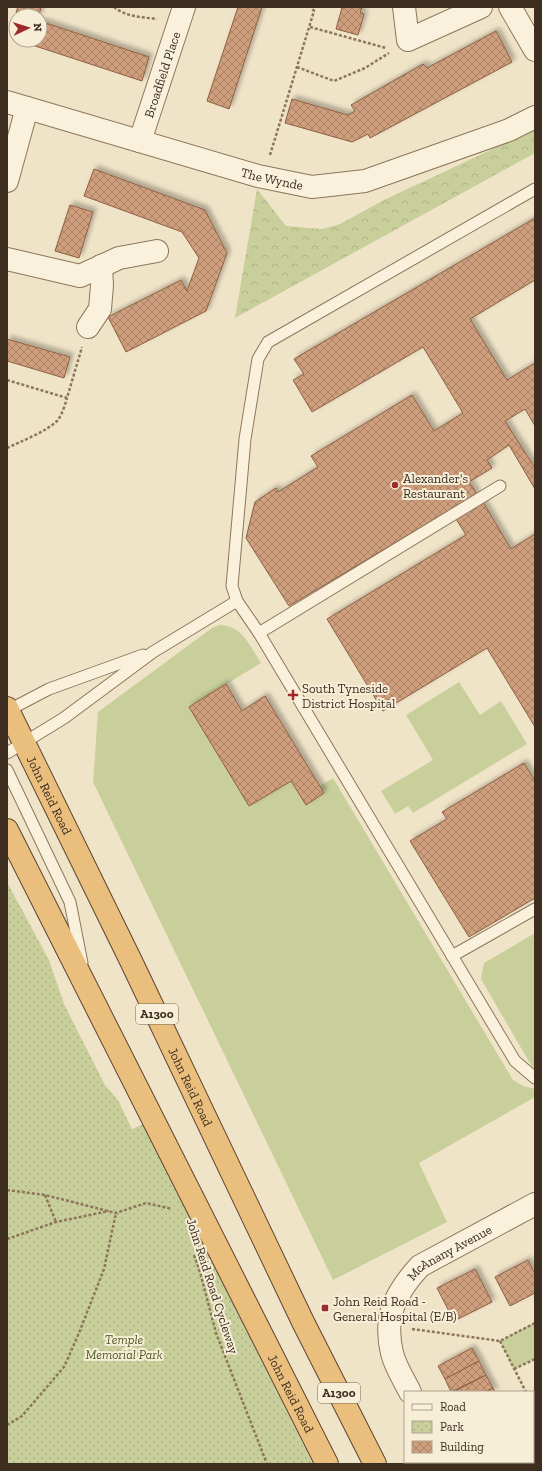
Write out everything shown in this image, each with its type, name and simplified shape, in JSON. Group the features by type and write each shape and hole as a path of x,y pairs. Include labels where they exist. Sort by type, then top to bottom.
{"highway":[{"name":"John Reid Road","path":"7,710 15,748 131,961 303,1322 375,1464"},
{"name":"John Reid Road","path":"7,830 327,1464"}],"street":[{"path":"404,7 401,45 481,7"},
{"path":"510,7 535,50"},
{"name":"Broadfield Place","path":"140,141 182,14"},
{"path":"7,181 17,105"},
{"name":"The Wynde","path":"17,105 263,177 312,187 365,181 508,130 535,117"},
{"path":"7,259 80,276 119,258 157,251"},
{"path":"88,327 100,309 102,285 101,266"},
{"name":"McAnany Avenue","path":"410,1391 392,1353 390,1326 390,1316 396,1299 406,1281 420,1266 535,1204"}],"lane":[{"path":"535,189 268,342 258,359 245,438 232,586 237,601 259,633 515,1061 535,1078"},
{"path":"259,633 500,486"},
{"path":"15,748 89,700 152,652 237,601"},
{"path":"7,710 49,689 152,652"},
{"path":"7,770 70,902 87,987"},
{"path":"452,956 535,909"}],"path":[{"path":"114,7 120,12 141,17 182,14"},
{"path":"263,177 310,27 314,11 311,7"},
{"path":"310,27 401,45"},
{"path":"297,67 334,81 365,68 401,45"},
{"path":"7,448 47,428 57,421 65,405 88,327"},
{"path":"7,380 67,398"},
{"path":"7,1190 45,1195 116,1213 104,1269 64,1367 22,1416 7,1425"},
{"path":"45,1195 56,1222"},
{"name":"John Reid Road Cycleway","path":"116,1213 146,1203 176,1210"},
{"path":"7,1239 56,1222 109,1211"},
{"name":"John Reid Road Cycleway","path":"192,1251 200,1272 216,1333 267,1464"},
{"path":"390,1326 500,1341 535,1323"},
{"path":"500,1341 525,1391"},
{"path":"514,1369 535,1359"}],"green space":[{"path":"535,129 535,153 235,318 257,189 286,226 322,229 340,224 384,200"},
{"path":"219,625 227,626 239,633 249,644 261,663 189,707 249,806 291,781 306,805 324,793 320,786 333,778 513,1080 523,1086 535,1089 535,1097 419,1163 447,1222 333,1280 93,782 98,712 212,628"},
{"path":"459,682 480,715 501,701 527,744 413,813 408,806 395,814 381,791 433,760 406,715"},
{"name":"Temple Memorial Park","path":"7,882 49,960 64,1004 105,1085 118,1100 132,1129 143,1124 313,1464 7,1464"},
{"path":"535,933 535,1069 531,1065 481,979 484,963"},
{"path":"535,1322 535,1359 514,1369 500,1341"}],"building":[{"path":"18,7 41,7 41,8"},
{"path":"238,7 262,7 229,109 207,101"},
{"path":"339,7 362,7 360,13 364,14 358,35 336,29 342,8"},
{"path":"48,24 149,57 142,81 41,48 48,48"},
{"path":"496,31 512,62 370,138 368,134 352,142 285,123 292,99 348,115 355,111 351,105 423,64 427,68"},
{"path":"94,169 205,210 227,253 206,311 126,352 108,317 181,280 187,291 199,258 182,232 84,196"},
{"path":"70,205 93,212 79,258 55,251"},
{"path":"535,218 535,280 470,319 507,380 535,363 535,426 525,409 505,421 535,468 535,489 509,445 487,460 492,468 469,482 477,494 289,606 246,538 255,502 276,488 278,492 318,467 311,456 412,395 434,431 463,413 423,347 312,412 293,380 304,374 294,359"},
{"path":"7,339 70,357 64,378 7,361"},
{"path":"483,502 511,549 535,534 535,727 487,648 383,711 327,619 466,535 456,519"},
{"path":"226,684 242,711 265,696 324,793 306,805 291,781 249,806 189,707"},
{"path":"524,763 535,781 535,898 469,937 410,841 447,819 442,812"},
{"path":"528,1260 535,1274 535,1293 510,1306 495,1277"},
{"path":"475,1269 492,1302 454,1321 437,1288"},
{"path":"472,1348 479,1361 445,1379 438,1366"},
{"path":"479,1361 486,1375 453,1391 451,1391 445,1379"},
{"path":"486,1375 493,1388 487,1391 455,1391"},
{"path":"493,1388 494,1391 487,1391"}],"place":[{"name":"Alexander's Restaurant","path":"395,485"},
{"name":"South Tyneside District Hospital","path":"293,695"},
{"name":"John Reid Road - General Hospital (E/B)","path":"325,1308"}]}
